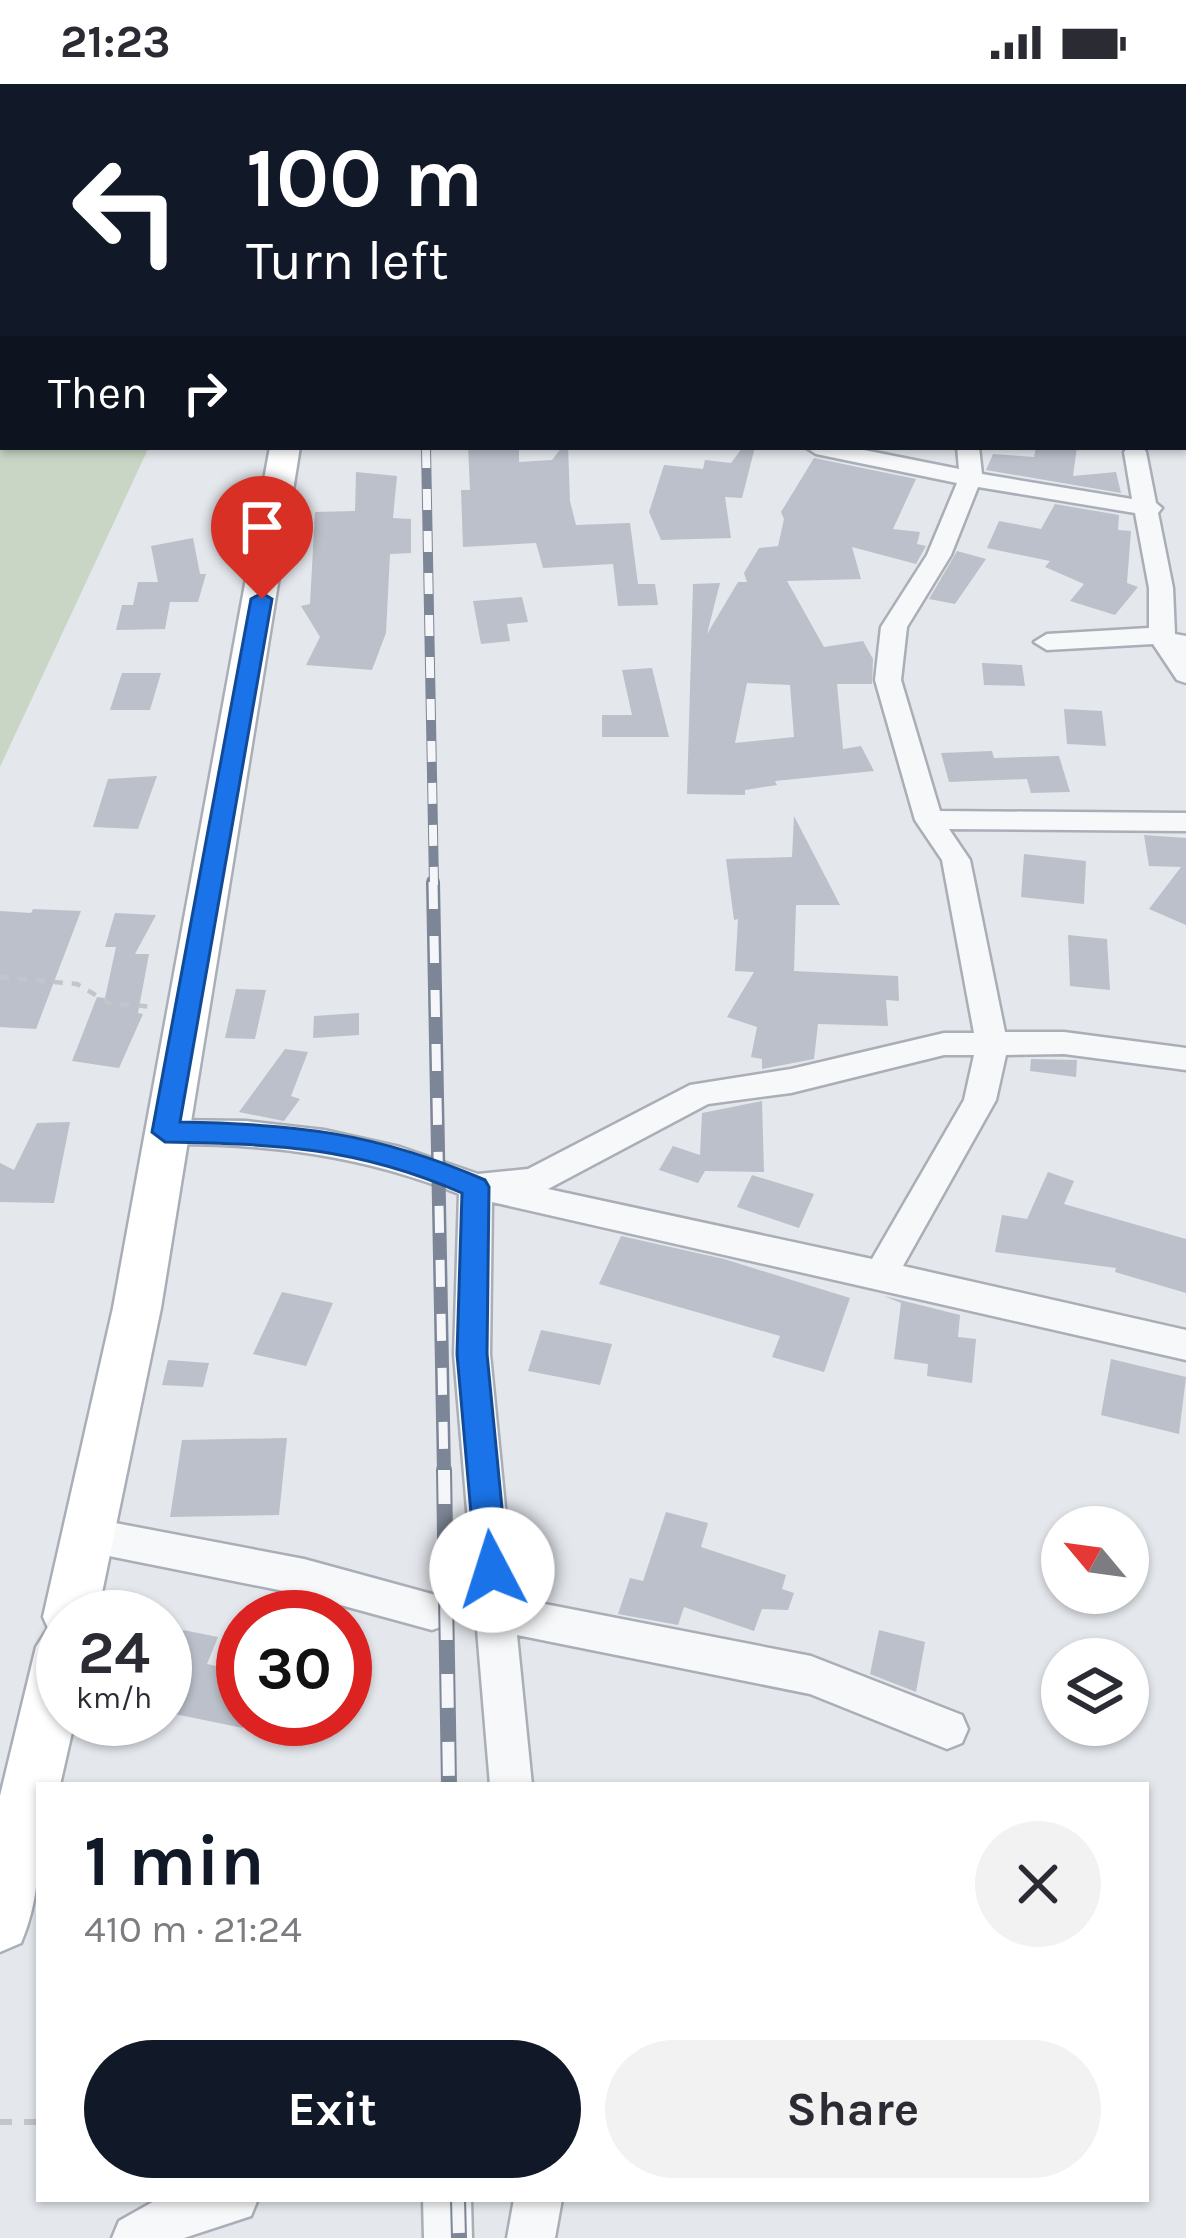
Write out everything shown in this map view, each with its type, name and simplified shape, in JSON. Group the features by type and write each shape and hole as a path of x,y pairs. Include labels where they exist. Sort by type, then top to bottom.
{"main road":[{"path":"76,1590 137,1308 284,450"},
{"path":"0,1922 40,1746"}],"street":[{"path":"831,450 1050,495 1150,508"},
{"path":"880,1276 980,1100 992,1045 956,860 929,820 915,760 891,701 888,656 894,627 939,555 970,477 968,450"},
{"path":"1136,452 1150,508 1161,588 1186,675"},
{"path":"1047,642 1144,634 1174,641"},
{"path":"929,820 1186,822"},
{"path":"476,1187 534,1181 701,1093 791,1081 944,1044 1064,1043 1186,1059"},
{"path":"165,1132 233,1130 311,1138 413,1160 476,1187 1186,1346"},
{"path":"476,1187 472,1354 511,1782"},
{"path":"89,1535 304,1577 432,1612"},
{"path":"496,1613 812,1675 947,1729"},
{"path":"136,2238 179,2214 223,2202"},
{"path":"447,2202 448,2238"},
{"path":"532,2238 538,2202"}],"path":[{"path":"0,977 77,984 109,1003 190,1010"},
{"path":"0,2122 36,2122"}],"green space":[{"path":"0,450 148,450 0,767"}],"building":[{"path":"468,450 519,450 519,462 552,460 560,450 568,450 576,525 630,523 638,584 655,584 658,605 618,606 613,564 543,568 536,543 463,547 461,490 470,490"},
{"path":"741,450 754,450 742,498 725,497 731,538 661,540 649,512 664,465 703,469 705,460 731,463"},
{"path":"1035,450 1077,450 1073,476 1116,472 1121,493 986,470 993,454 1034,457"},
{"path":"814,458 916,479 893,529 920,532 917,544 926,546 916,564 852,547 861,579 787,581 824,647 863,641 873,659 872,684 837,684 843,749 861,746 874,771 775,781 777,785 745,790 745,795 687,794 693,584 720,583 707,634 738,582 747,582 744,573 759,548 778,546 784,519 781,512","holes":["747,683 790,685 794,737 735,743"]},
{"path":"356,472 397,476 393,518 411,519 411,553 390,554 386,633 372,670 306,665 320,637 301,606 310,604 315,512 355,511"},
{"path":"1055,504 1119,515 1118,530 1131,531 1127,583 1138,587 1115,615 1070,601 1084,584 1045,567 1050,561 987,548 999,521 1041,529"},
{"path":"193,538 200,574 206,574 198,602 170,602 165,629 116,630 122,605 133,605 138,582 158,582 151,546"},
{"path":"957,551 986,559 955,604 929,599"},
{"path":"522,597 528,622 507,624 510,641 481,644 473,601"},
{"path":"982,663 1022,665 1025,686 984,685"},
{"path":"652,668 669,737 602,737 602,715 632,715 622,670"},
{"path":"122,673 161,673 150,710 110,710"},
{"path":"1064,709 1102,711 1106,746 1067,744"},
{"path":"992,751 994,758 1059,756 1070,792 1031,793 1027,779 949,782 941,753"},
{"path":"157,776 138,829 93,827 108,779"},
{"path":"794,816 840,905 796,905 794,971 898,976 899,1001 886,1000 888,1026 818,1024 814,1059 762,1069 762,1059 751,1057 757,1027 727,1017 754,972 735,971 738,919 734,920 726,859 792,857"},
{"path":"1144,835 1186,838 1186,925 1149,909 1181,867 1149,866"},
{"path":"1024,854 1086,861 1084,904 1021,897"},
{"path":"33,909 81,911 36,1029 0,1027 0,911 31,913"},
{"path":"115,913 156,915 135,954 149,954 138,1013 143,1014 119,1068 72,1061 97,997 105,998 116,947 105,947"},
{"path":"1068,935 1107,939 1110,990 1070,986"},
{"path":"236,989 266,990 255,1039 225,1038"},
{"path":"359,1013 359,1035 313,1038 314,1016"},
{"path":"285,1049 308,1052 291,1096 300,1099 284,1121 239,1112"},
{"path":"1031,1059 1077,1060 1076,1077 1030,1071"},
{"path":"762,1101 764,1172 705,1171 698,1183 659,1170 673,1146 700,1155 702,1113"},
{"path":"70,1122 54,1203 0,1202 0,1163 14,1170 37,1123"},
{"path":"1048,1172 1074,1181 1064,1204 1186,1239 1186,1293 1115,1272 1116,1268 995,1252 1002,1215 1027,1219"},
{"path":"752,1175 814,1194 799,1228 737,1207"},
{"path":"621,1236 724,1259 850,1298 824,1372 772,1357 780,1336 599,1284"},
{"path":"282,1292 333,1303 306,1366 253,1354"},
{"path":"884,1296 960,1315 958,1337 976,1339 972,1383 927,1376 928,1364 894,1359 901,1303"},
{"path":"541,1330 612,1344 600,1385 528,1371"},
{"path":"1111,1359 1186,1377 1179,1434 1101,1415"},
{"path":"168,1360 209,1363 203,1387 162,1385"},
{"path":"287,1438 279,1515 170,1517 182,1440"},
{"path":"666,1512 708,1523 701,1547 786,1575 782,1589 794,1593 788,1610 762,1609 754,1631 684,1607 678,1625 618,1614 630,1578 643,1581"},
{"path":"879,1630 925,1642 916,1692 870,1674"},
{"path":"192,1632 216,1637 207,1664 216,1666 216,1722 192,1718"}],"railway":[{"path":"426,450 434,885"},
{"path":"433,882 444,1473"},
{"path":"444,1470 449,1782"},
{"path":"458,2202 459,2238"}],"route":[{"path":"262,599 165,1132 291,1134 413,1160 476,1187 472,1354 492,1570"}]}
